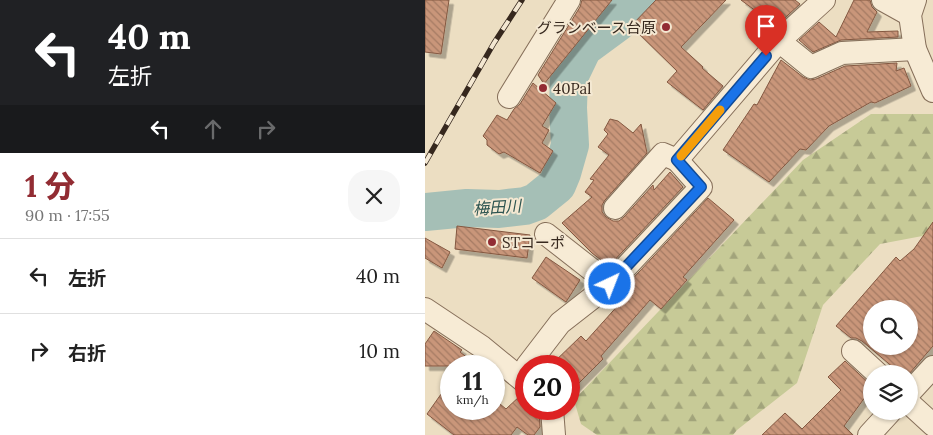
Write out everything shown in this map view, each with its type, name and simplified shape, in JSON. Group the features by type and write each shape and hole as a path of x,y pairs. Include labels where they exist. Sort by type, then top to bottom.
{"street":[{"path":"509,97 569,0"},
{"path":"677,160 779,41 824,0"},
{"path":"883,0 917,27 933,91"},
{"path":"779,41 811,67 842,53 917,27"},
{"path":"538,355 560,323 610,284 701,187 677,160 663,154 615,208"},
{"path":"546,234 610,284"},
{"path":"425,309 515,368"},
{"path":"853,351 868,365"},
{"path":"918,383 933,367"},
{"path":"918,411 933,425"},
{"path":"553,420 554,435"},
{"path":"869,435 883,420"}],"green space":[{"path":"871,114 933,114 933,234 880,244 823,305 797,383 733,435 597,435 581,424 580,394 803,160"}],"building":[{"path":"425,0 449,0 441,54 425,52"},
{"path":"582,0 612,0 544,84 538,75 580,7"},
{"path":"656,0 726,0 681,47 723,86 703,110 667,82 677,71 631,26"},
{"path":"741,0 795,0 800,4 776,26"},
{"path":"854,0 870,0 872,7 877,12 867,32 898,31 898,37 841,40 813,52 799,40 819,22 836,37"},
{"path":"781,60 803,77 810,80 845,66 897,63 896,71 904,68 911,86 875,103 871,102 829,126 806,150 800,149 769,182 723,150 754,104 757,105"},
{"path":"533,83 556,103 542,126 549,130 542,143 553,151 540,173 504,152 499,154 487,145 487,140 483,136 497,115 507,120"},
{"path":"610,119 618,121 633,133 641,124 647,153 605,200 602,205 602,212 606,217 613,221 619,221 653,185 654,190 670,172 683,187 609,266 592,253 562,223 592,197 585,192 594,180 590,179 609,155 598,147 608,134 604,130"},
{"path":"708,198 734,220 683,277 687,280 661,309 650,300 601,356 603,359 580,382 580,355 561,355 581,336 586,341 630,292 625,287"},
{"path":"933,222 933,346 917,365 890,365 879,355 918,355 918,300 863,300 863,342 856,338 851,338 836,326 896,257 900,261 914,249"},
{"name":"STコーポ","path":"457,226 530,235 527,258 455,249"},
{"path":"425,238 450,252 442,268 425,258"},
{"path":"546,257 580,280 566,302 532,278"},
{"path":"434,331 462,350 460,352 464,355 440,355 440,366 425,366 425,344"},
{"path":"845,361 863,378 863,400 844,426 853,435 762,435 785,413 802,429 841,390 828,377"},
{"path":"440,396 440,420 505,420 505,408 515,401 515,420 540,420 540,427 534,435 528,435 517,427 511,435 454,435 427,414"}],"waterway":[{"name":"梅田川","path":"425,212 525,206 536,202 557,185 570,145 569,77 583,48 617,23 637,0"}],"railway":[{"path":"425,163 494,43 522,0"}],"slow traffic":[{"path":"681,156 720,110"}],"place":[{"name":"グランベース台原","path":"666,27"},
{"name":"40Pal","path":"543,88"},
{"name":"STコーポ","path":"492,242"}],"route":[{"path":"610,284 701,187 677,160 766,56"}]}
